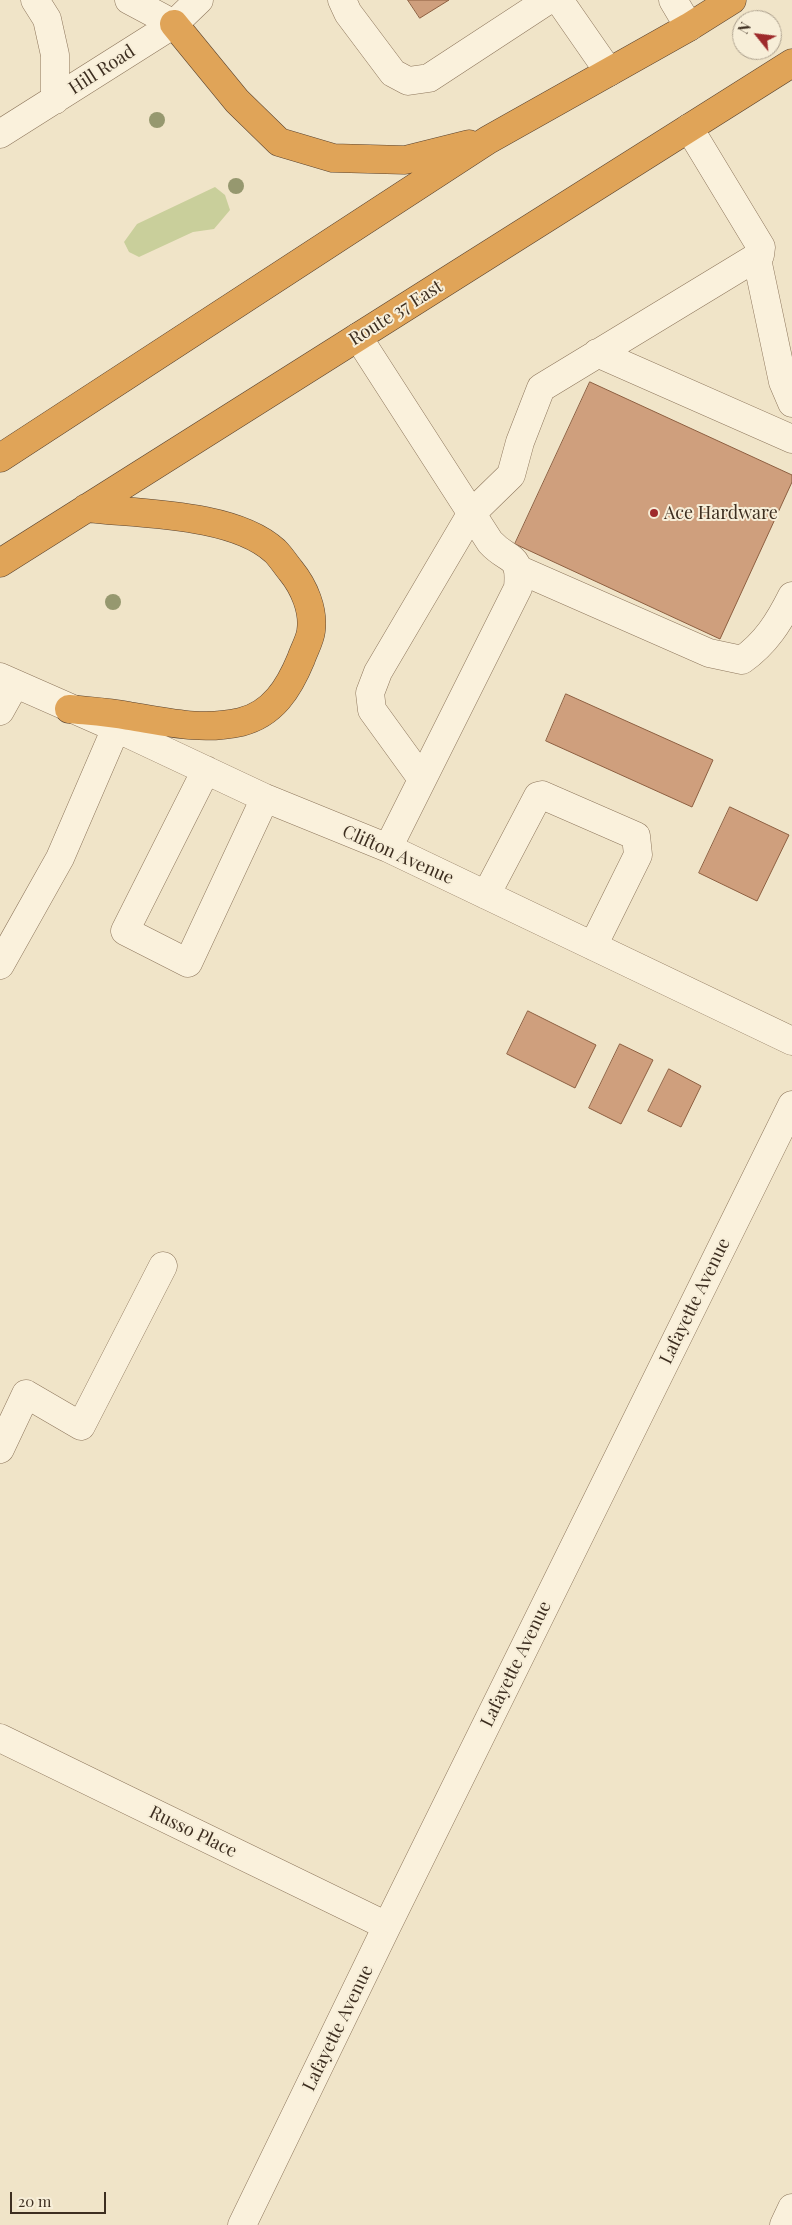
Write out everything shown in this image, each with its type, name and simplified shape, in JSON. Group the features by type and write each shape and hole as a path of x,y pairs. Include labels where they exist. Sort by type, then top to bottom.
{"highway":[{"path":"0,458 488,140 689,27 732,0"},
{"path":"174,24 237,102 279,142 333,158 405,160 488,140"},
{"name":"Route 37 East","path":"0,563 792,63"},
{"path":"69,709 204,727 241,722 258,716 276,702 292,680 312,631 310,608 301,583 274,550 241,530 208,520 86,508"}],"street":[{"path":"35,0 47,20 55,55 55,100"},
{"path":"129,0 174,24"},
{"name":"Hill Road","path":"0,134 174,24 199,0"},
{"path":"342,0 348,13 393,73 408,81 429,78 548,0"},
{"path":"559,0 609,72"},
{"path":"673,0 689,27"},
{"path":"422,779 372,710 370,693 378,672 472,514 512,475 520,442 541,388 739,267 757,259 760,255 761,247 689,128"},
{"path":"757,259 783,382 792,403"},
{"path":"358,337 490,542 498,551 512,557 520,570 709,653 742,660 757,649 779,622 792,596"},
{"path":"597,354 792,439"},
{"path":"388,848 518,588 520,570"},
{"path":"0,711 8,681"},
{"name":"Clifton Avenue","path":"8,681 116,728 265,798 388,848 792,1041"},
{"path":"0,965 60,858 116,728"},
{"path":"206,770 125,931 188,963 265,798"},
{"path":"486,895 538,796 542,795 636,836 638,855 593,946"},
{"name":"Lafayette Avenue","path":"242,2225 387,1926 792,1104"},
{"path":"0,1448 26,1394 81,1426 163,1266"},
{"name":"Russo Place","path":"0,1738 387,1926"},
{"path":"784,2225 792,2208"}],"green space":[{"path":"215,187 225,195 230,210 214,229 193,232 139,257 129,252 124,242 137,224"}],"building":[{"path":"408,0 449,0 420,18"},
{"name":"Ace Hardware","path":"590,382 792,475 792,482 720,639 515,544"},
{"path":"566,694 713,760 692,807 546,741"},
{"path":"730,807 789,835 757,901 699,873"},
{"path":"528,1011 596,1045 575,1088 507,1054"},
{"path":"620,1044 653,1060 621,1124 589,1108"},
{"path":"669,1069 701,1086 681,1127 648,1111"}],"place":[{"name":"Ace Hardware","path":"654,513"}]}
